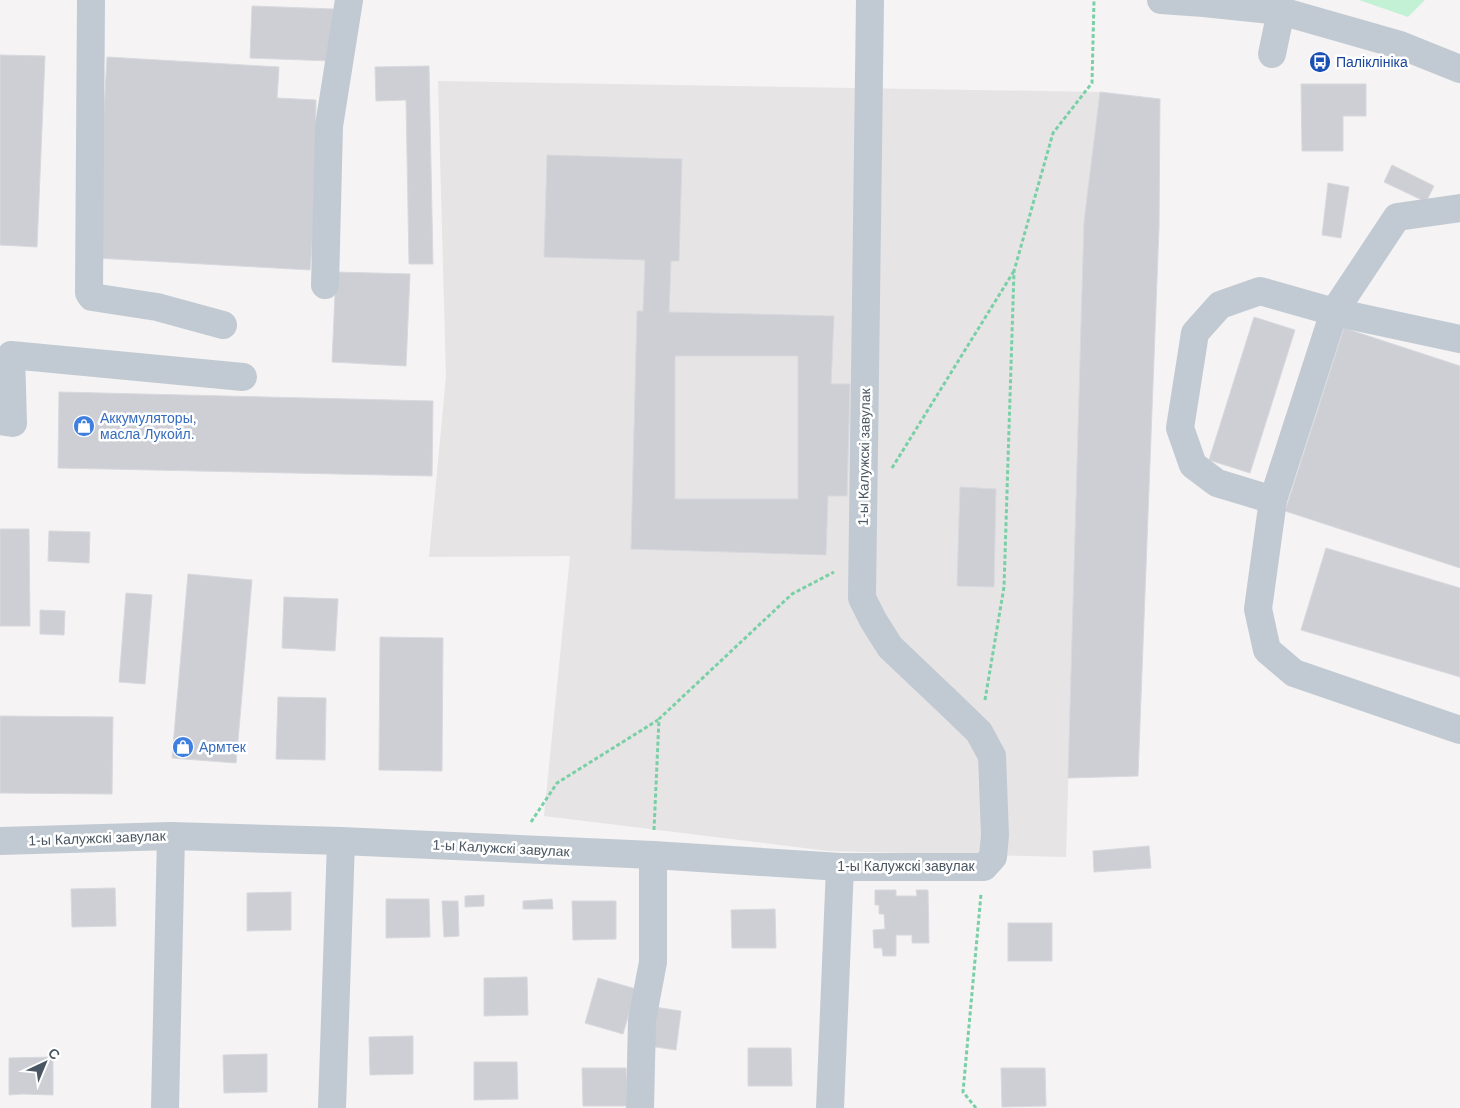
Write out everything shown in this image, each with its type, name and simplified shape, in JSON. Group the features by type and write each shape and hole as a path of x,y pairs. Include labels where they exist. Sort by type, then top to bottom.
{"street":[{"path":"90,0 89,293 92,297 156,307 223,325"},
{"path":"325,285 329,126 349,0"},
{"name":"1-ы Калужскі завулак","path":"0,840 172,836 340,841 653,855 840,866 984,867 992,856 995,836 992,756 979,732 890,647 862,598 870,0"},
{"path":"1161,0 1281,11 1400,45 1460,69"},
{"path":"1272,54 1281,11"},
{"path":"1460,208 1397,218 1334,312 1273,500 1258,608 1267,650 1294,674 1460,730"},
{"path":"1273,500 1217,484 1193,465 1180,428 1194,333 1220,305 1260,291 1334,312 1460,339"},
{"path":"0,420 13,423 11,356 243,378"},
{"path":"165,1108 172,836"},
{"path":"332,1108 340,841"},
{"path":"640,1108 642,1020 653,962 653,855"},
{"path":"830,1108 840,866"}],"path":[{"path":"979,732 1004,587 1014,271 1053,133 1092,83 1094,0"},
{"path":"890,471 1014,271"},
{"path":"513,849 558,783 659,719 792,594 834,573 863,540"},
{"path":"653,855 659,719"},
{"path":"976,1108 963,1092 984,867"}],"shaded area":[{"path":"438,81 1100,92 1084,222 1066,857 828,851 544,816 570,556 429,557 446,377"}],"green space":[{"path":"1359,0 1425,0 1408,17"}],"building":[{"path":"252,6 334,9 332,61 250,58"},
{"path":"0,55 45,56 37,247 0,245"},
{"path":"107,57 279,67 277,98 316,100 314,223 310,270 96,258"},
{"path":"429,66 433,264 409,264 406,100 376,101 375,67"},
{"path":"1301,84 1366,84 1366,116 1343,116 1343,151 1302,151"},
{"path":"1100,92 1160,99 1159,228 1138,776 1068,778 1084,222"},
{"path":"547,155 682,159 679,261 671,261 669,312 834,316 831,384 850,384 847,496 828,496 826,555 631,549 637,311 643,311 645,260 544,257","holes":["675,356 798,356 798,499 675,499"]},
{"path":"1392,165 1434,186 1426,202 1384,182"},
{"path":"1328,183 1349,187 1341,238 1322,235"},
{"path":"336,272 410,274 406,366 332,362"},
{"path":"1254,317 1295,330 1250,473 1209,460"},
{"path":"1344,328 1460,366 1460,568 1285,511"},
{"path":"59,392 433,401 432,476 58,468"},
{"path":"960,487 996,489 994,587 957,586"},
{"path":"0,529 29,529 30,626 0,626"},
{"path":"49,531 90,532 89,563 48,561"},
{"path":"1326,548 1460,588 1460,677 1301,630"},
{"path":"188,574 252,580 236,763 172,758"},
{"path":"126,593 152,595 145,684 119,682"},
{"path":"284,597 338,599 335,651 282,648"},
{"path":"40,610 65,611 64,635 40,634"},
{"path":"380,637 443,638 442,771 379,770"},
{"path":"278,697 326,698 325,760 276,759"},
{"path":"0,716 113,717 112,794 0,793"},
{"path":"1149,846 1151,868 1094,872 1093,851"},
{"path":"115,888 116,926 72,927 71,889"},
{"path":"875,890 896,890 896,896 917,896 916,890 928,890 929,943 912,943 912,935 896,935 896,956 883,956 882,948 874,948 873,930 885,929 884,914 879,914 879,905 875,905"},
{"path":"291,892 291,930 247,931 247,893"},
{"path":"484,895 484,906 465,907 465,896"},
{"path":"386,899 429,899 430,937 386,938"},
{"path":"552,899 553,909 523,909 523,901"},
{"path":"442,901 458,901 459,936 444,937"},
{"path":"572,901 616,901 616,939 573,940"},
{"path":"775,909 776,948 732,948 731,910"},
{"path":"1008,923 1052,923 1052,961 1008,961"},
{"path":"527,977 528,1015 484,1016 484,978"},
{"path":"598,978 636,989 623,1034 585,1023"},
{"path":"654,1007 681,1011 676,1050 649,1046"},
{"path":"413,1036 413,1074 370,1075 369,1037"},
{"path":"748,1048 791,1048 792,1086 748,1086"},
{"path":"267,1054 267,1092 224,1093 223,1055"},
{"path":"53,1057 53,1095 9,1095 9,1058"},
{"path":"474,1062 517,1062 518,1099 474,1100"},
{"path":"582,1068 626,1068 627,1106 583,1106"},
{"path":"1001,1068 1045,1068 1046,1106 1002,1107"}],"place":[{"name":"Паліклініка","path":"1320,62"},
{"name":"Аккумуляторы, масла Лукойл.","path":"84,426"},
{"name":"Армтек","path":"183,747"}]}
